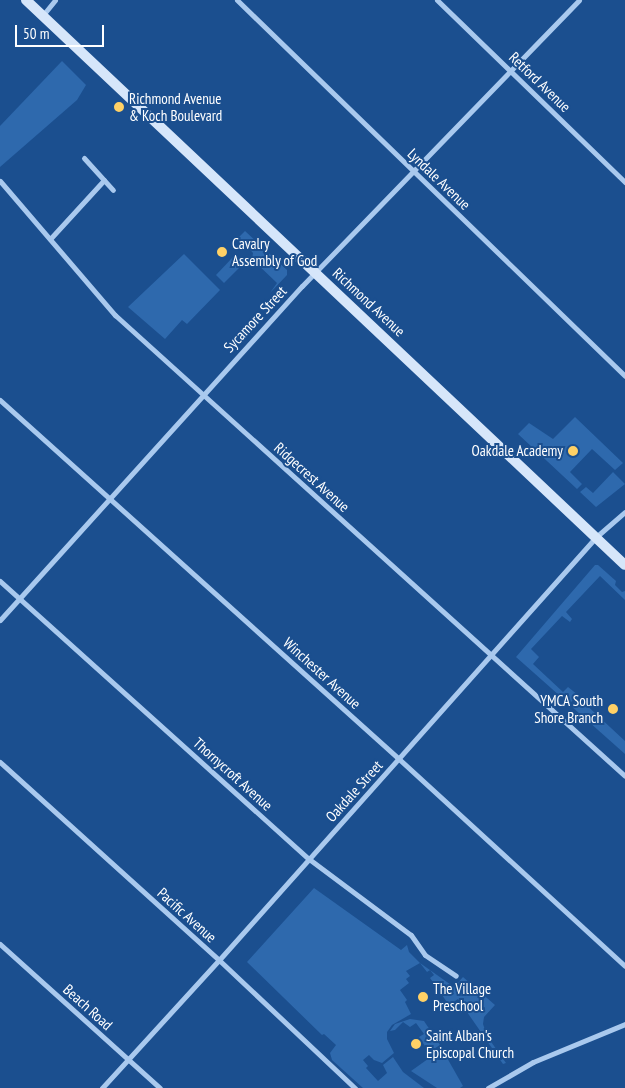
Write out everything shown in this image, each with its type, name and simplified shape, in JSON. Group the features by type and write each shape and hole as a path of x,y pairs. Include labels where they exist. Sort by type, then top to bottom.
{"main road":[{"name":"Richmond Avenue","path":"26,0 625,565"}],"street":[{"path":"43,15 55,0"},
{"name":"Lyndale Avenue","path":"237,0 625,376"},
{"name":"Retford Avenue","path":"438,0 625,182"},
{"name":"Sycamore Street","path":"0,620 202,394 316,272 579,0"},
{"path":"84,158 113,190"},
{"path":"50,238 104,180"},
{"name":"Ridgecrest Avenue","path":"0,181 115,315 625,776"},
{"name":"Winchester Avenue","path":"0,400 399,759 625,966"},
{"name":"Oakdale Street","path":"102,1088 492,656 596,537 625,512"},
{"name":"Thornycroft Avenue","path":"0,581 309,859 411,935 425,955 456,976"},
{"name":"Pacific Avenue","path":"0,762 219,960 355,1088"},
{"name":"Beach Road","path":"0,944 160,1088"},
{"path":"488,1088 533,1062 625,1024"}],"shaded area":[{"path":"62,61 86,85 77,100 0,167 0,126"},
{"path":"245,231 287,270 287,275 270,293 277,283 252,259 253,253 239,237"},
{"path":"184,254 220,290 187,324 182,320 165,339 128,307"},
{"path":"234,256 243,264 224,283 216,275"},
{"name":"Oakdale Academy","path":"575,417 623,463 615,470 592,449 570,472 582,484 577,489 518,434 529,423 553,439"},
{"path":"613,472 625,484 596,507 580,492 586,487 593,493"},
{"path":"595,565 598,565 616,581 615,585 622,592 625,591 625,600 600,576 566,612 572,619 570,622 562,616 531,649 539,657 533,664 563,692 568,687 578,695 569,704 516,657"},
{"path":"586,696 582,701 625,741 625,754 571,706 577,699"},
{"path":"314,888 401,950 407,945 409,952 420,963 406,971 410,976 406,979 409,983 400,990 407,1000 405,1002 411,1014 392,1025 387,1032 387,1039 394,1053 382,1063 374,1060 369,1055 363,1060 368,1066 366,1068 378,1081 387,1073 383,1065 393,1057 403,1072 424,1088 363,1088 332,1060 330,1053 336,1045 324,1034 322,1035 247,962"},
{"path":"420,963 430,970 427,972"},
{"path":"430,970 454,987 463,977 495,1005 484,1017 483,1024 487,1036 506,1063 503,1064 458,999 449,1005 430,978 434,975"},
{"path":"410,1019 424,1021 440,1045 429,1052 419,1037 424,1034 416,1023 410,1027 403,1022 395,1030 390,1031 395,1024"},
{"path":"442,1049 463,1086 460,1088 437,1088 411,1071"}],"place":[{"name":"Richmond Avenue & Koch Boulevard","path":"119,107"},
{"name":"Cavalry Assembly of God","path":"222,252"},
{"name":"Oakdale Academy","path":"573,451"},
{"name":"YMCA South Shore Branch","path":"613,709"},
{"name":"The Village Preschool","path":"423,997"},
{"name":"Saint Alban's Episcopal Church","path":"416,1044"}]}
